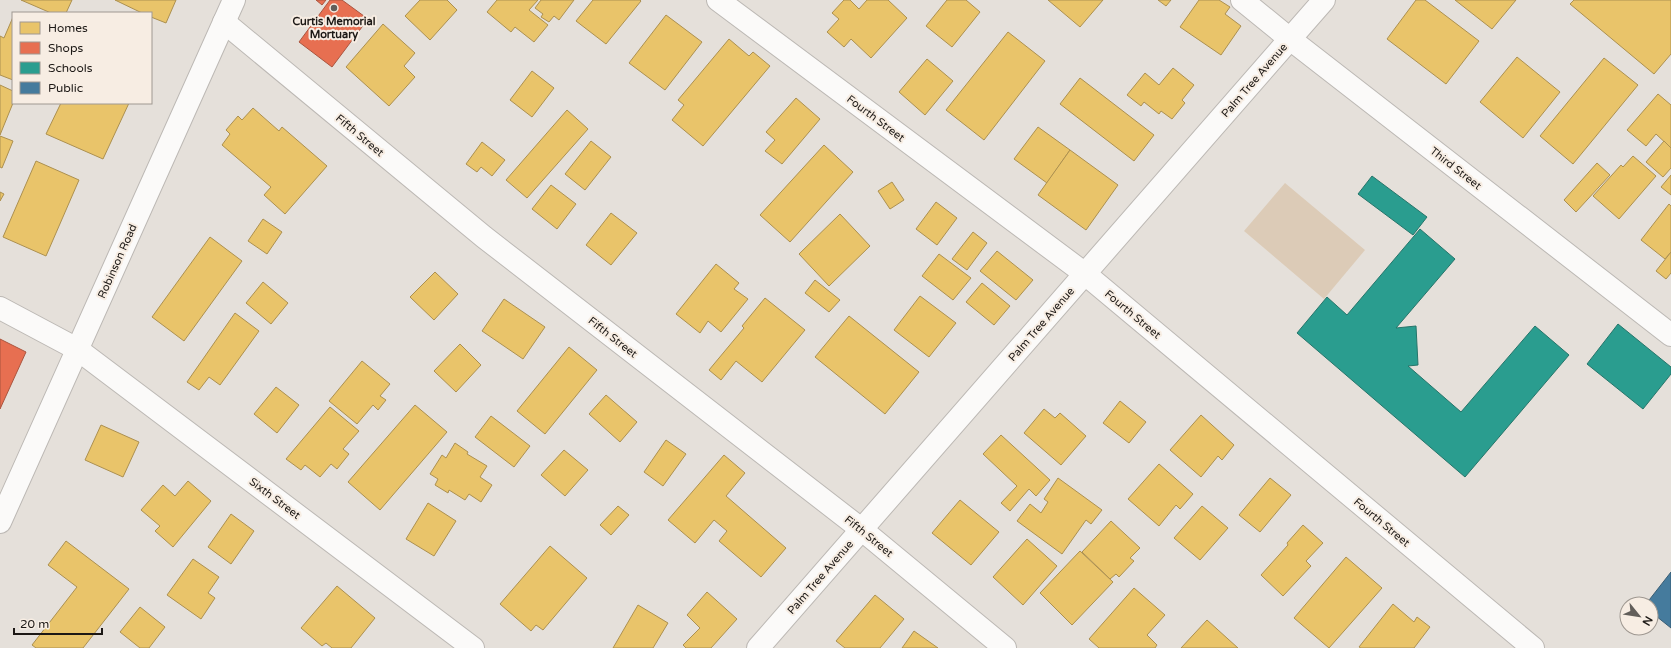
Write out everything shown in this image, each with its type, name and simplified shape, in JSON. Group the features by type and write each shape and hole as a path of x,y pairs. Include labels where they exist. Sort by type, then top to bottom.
{"street":[{"name":"Robinson Road","path":"0,522 76,349 234,0"},
{"name":"Fourth Street","path":"718,0 1084,273 1533,648"},
{"name":"Third Street","path":"1242,0 1671,335"},
{"name":"Palm Tree Avenue","path":"758,648 1324,0"},
{"name":"Fifth Street","path":"224,22 484,237 861,529 1005,648"},
{"name":"Sixth Street","path":"0,308 76,349 473,648"}],"shaded area":[{"path":"1285,183 1365,250 1324,299 1244,231"}],"building: Homes":[{"path":"21,0 72,0 66,12 49,12"},
{"path":"115,0 176,0 166,23 152,17 152,12 140,12"},
{"path":"420,0 447,0 457,10 430,40 405,16"},
{"path":"497,0 538,0 529,10 548,25 534,42 515,27 511,32 487,12"},
{"path":"541,0 574,0 559,20 554,16 549,22 541,17 543,14 535,8"},
{"path":"593,0 641,1 606,44 576,21"},
{"path":"844,0 850,0 859,9 867,0 888,0 907,18 871,58 851,39 844,47 827,32 839,19 832,13"},
{"path":"947,0 966,0 980,12 952,47 926,26"},
{"path":"1048,0 1103,0 1080,27"},
{"path":"1158,0 1171,0 1166,6"},
{"path":"1199,0 1219,0 1230,7 1225,14 1241,26 1221,55 1180,27"},
{"path":"1416,0 1425,0 1479,41 1446,84 1387,39"},
{"path":"1455,0 1516,0 1492,29"},
{"path":"1574,0 1671,0 1671,54 1654,74 1570,4"},
{"path":"666,15 702,42 665,90 629,63"},
{"path":"12,19 12,80 0,75 0,36 4,38"},
{"path":"383,24 415,53 404,66 415,77 389,106 346,67"},
{"path":"1008,32 1045,61 984,140 946,110"},
{"path":"729,39 749,56 753,52 770,66 703,146 672,120 684,105 678,100"},
{"path":"1517,57 1560,92 1523,138 1480,102"},
{"path":"1604,58 1638,85 1573,164 1540,136"},
{"path":"927,59 953,81 925,115 899,92"},
{"path":"1173,68 1194,85 1182,100 1185,103 1172,119 1161,111 1159,114 1144,102 1141,106 1127,95 1145,73 1159,85"},
{"path":"532,71 554,88 532,117 510,100"},
{"path":"1080,78 1154,135 1134,161 1060,104"},
{"path":"0,85 12,91 13,104 0,135"},
{"path":"1658,94 1671,105 1671,148 1656,134 1646,146 1627,130"},
{"path":"796,98 820,119 782,164 765,151 775,140 766,132"},
{"path":"61,104 129,104 103,159 46,134"},
{"path":"253,108 279,131 282,127 327,166 285,214 264,195 271,187 222,145 230,134 226,130 238,116 242,120"},
{"path":"567,110 588,129 527,198 506,180"},
{"path":"1038,127 1070,150 1047,183 1014,159"},
{"path":"0,136 13,141 2,168 0,167"},
{"path":"591,141 611,157 585,190 565,174"},
{"path":"1664,141 1671,148 1671,168 1663,177 1646,162"},
{"path":"482,142 505,160 492,176 481,167 477,172 466,164"},
{"path":"824,145 853,172 790,242 760,215"},
{"path":"1070,150 1118,185 1086,230 1038,195"},
{"path":"1633,156 1656,176 1619,219 1593,196 1621,165 1623,167"},
{"path":"36,161 79,180 46,256 3,237"},
{"path":"1597,163 1610,175 1576,212 1564,200"},
{"path":"1671,175 1671,195 1661,187"},
{"path":"892,182 904,200 890,209 878,191"},
{"path":"551,185 576,204 557,229 532,209"},
{"path":"0,192 4,194 0,201"},
{"path":"936,202 957,218 937,245 916,229"},
{"path":"1669,204 1671,206 1671,252 1665,259 1641,240"},
{"path":"611,213 637,233 611,265 586,245"},
{"path":"840,214 870,246 829,286 799,254"},
{"path":"263,219 282,232 267,254 248,241"},
{"path":"973,232 987,243 967,270 952,259"},
{"path":"210,237 242,261 184,341 152,317"},
{"path":"997,251 1033,280 1016,300 980,271"},
{"path":"1671,252 1671,273 1666,279 1656,271"},
{"path":"939,254 971,278 953,300 922,276"},
{"path":"716,264 739,283 734,289 748,299 721,332 708,321 700,333 676,314"},
{"path":"435,272 458,294 434,320 410,297"},
{"path":"815,280 840,300 829,312 805,293"},
{"path":"263,282 288,303 271,324 246,303"},
{"path":"982,283 1010,306 994,325 966,302"},
{"path":"920,296 956,323 929,357 894,330"},
{"path":"765,298 805,330 762,382 736,361 721,380 709,370 744,328 742,326"},
{"path":"504,299 545,327 523,359 482,331"},
{"path":"235,313 259,331 220,385 209,377 199,390 187,382"},
{"path":"849,316 919,372 885,414 815,357"},
{"path":"460,344 481,365 456,392 434,371"},
{"path":"569,347 597,370 545,434 517,411"},
{"path":"362,361 390,384 380,396 386,400 378,410 373,405 357,424 329,401"},
{"path":"276,387 299,405 277,433 254,414"},
{"path":"606,395 637,422 620,442 589,414"},
{"path":"1120,401 1146,422 1129,443 1103,423"},
{"path":"415,405 447,432 380,510 348,482"},
{"path":"330,407 359,431 343,449 349,454 337,469 331,464 320,477 305,465 301,470 286,459"},
{"path":"1044,409 1055,418 1060,413 1086,436 1061,465 1024,433"},
{"path":"1201,415 1234,445 1222,460 1218,456 1201,477 1170,450"},
{"path":"491,416 530,446 514,467 475,437"},
{"path":"101,425 139,442 123,477 85,460"},
{"path":"1001,435 1050,480 1036,496 1029,489 1010,511 1001,503 1017,486 983,454"},
{"path":"666,440 686,454 663,486 644,472"},
{"path":"455,443 468,452 467,454 487,466 480,477 492,485 481,502 469,494 465,500 449,490 448,493 435,485 438,479 430,474 442,455 446,458"},
{"path":"564,450 588,470 565,496 541,475"},
{"path":"724,455 745,473 726,496 786,548 761,577 719,541 727,531 714,520 695,543 668,520"},
{"path":"1159,464 1193,494 1180,509 1176,505 1159,526 1128,499"},
{"path":"1058,478 1102,510 1091,524 1086,520 1062,554 1017,521 1030,504 1041,513 1048,502 1044,499"},
{"path":"1270,478 1291,495 1260,532 1239,515"},
{"path":"188,481 211,501 173,547 155,531 160,526 141,510 163,485 175,496"},
{"path":"960,500 999,532 971,565 932,533"},
{"path":"428,503 456,521 434,556 406,539"},
{"path":"618,506 629,515 611,535 600,525"},
{"path":"1202,506 1228,528 1200,560 1174,538"},
{"path":"231,514 254,531 231,564 208,547"},
{"path":"1111,521 1140,548 1130,558 1134,561 1119,577 1116,574 1110,579 1082,552"},
{"path":"1303,525 1323,543 1306,561 1311,566 1283,596 1261,575 1288,545 1287,543"},
{"path":"1027,539 1057,566 1023,605 993,577"},
{"path":"66,541 129,589 83,648 36,648 32,645 77,587 48,565"},
{"path":"550,546 587,578 543,630 536,625 531,631 500,604"},
{"path":"1080,551 1113,582 1072,625 1040,593"},
{"path":"1346,557 1382,588 1329,648 1294,618"},
{"path":"193,559 219,577 208,593 215,598 201,619 167,595"},
{"path":"337,586 375,618 351,648 332,648 326,643 322,646 301,628"},
{"path":"1134,588 1165,615 1147,635 1157,645 1155,648 1099,648 1089,639"},
{"path":"707,592 737,619 711,648 686,648 683,645 700,628 687,615"},
{"path":"875,595 904,619 880,648 845,648 836,641"},
{"path":"1393,604 1414,622 1417,617 1430,627 1414,648 1359,647"},
{"path":"638,605 668,623 653,648 613,648"},
{"path":"140,607 165,627 149,648 140,648 120,632"},
{"path":"1207,620 1238,648 1181,648"},
{"path":"914,631 938,648 902,648"}],"building: Shops":[{"path":"316,0 326,0 322,5"},
{"path":"330,0 342,0 368,19 332,67 299,42"},
{"path":"0,339 26,352 0,409"}],"building: Schools":[{"path":"1372,176 1427,217 1413,235 1358,194"},
{"path":"1420,229 1455,259 1396,328 1416,326 1418,365 1408,366 1461,412 1535,326 1569,355 1465,477 1297,333 1327,297 1347,315"},
{"path":"1618,324 1671,367 1671,374 1643,409 1587,364"}],"building: Public":[{"path":"1671,572 1671,628 1659,618 1659,596 1652,596"}],"place":[{"name":"Curtis Memorial Mortuary","path":"334,8"}]}
